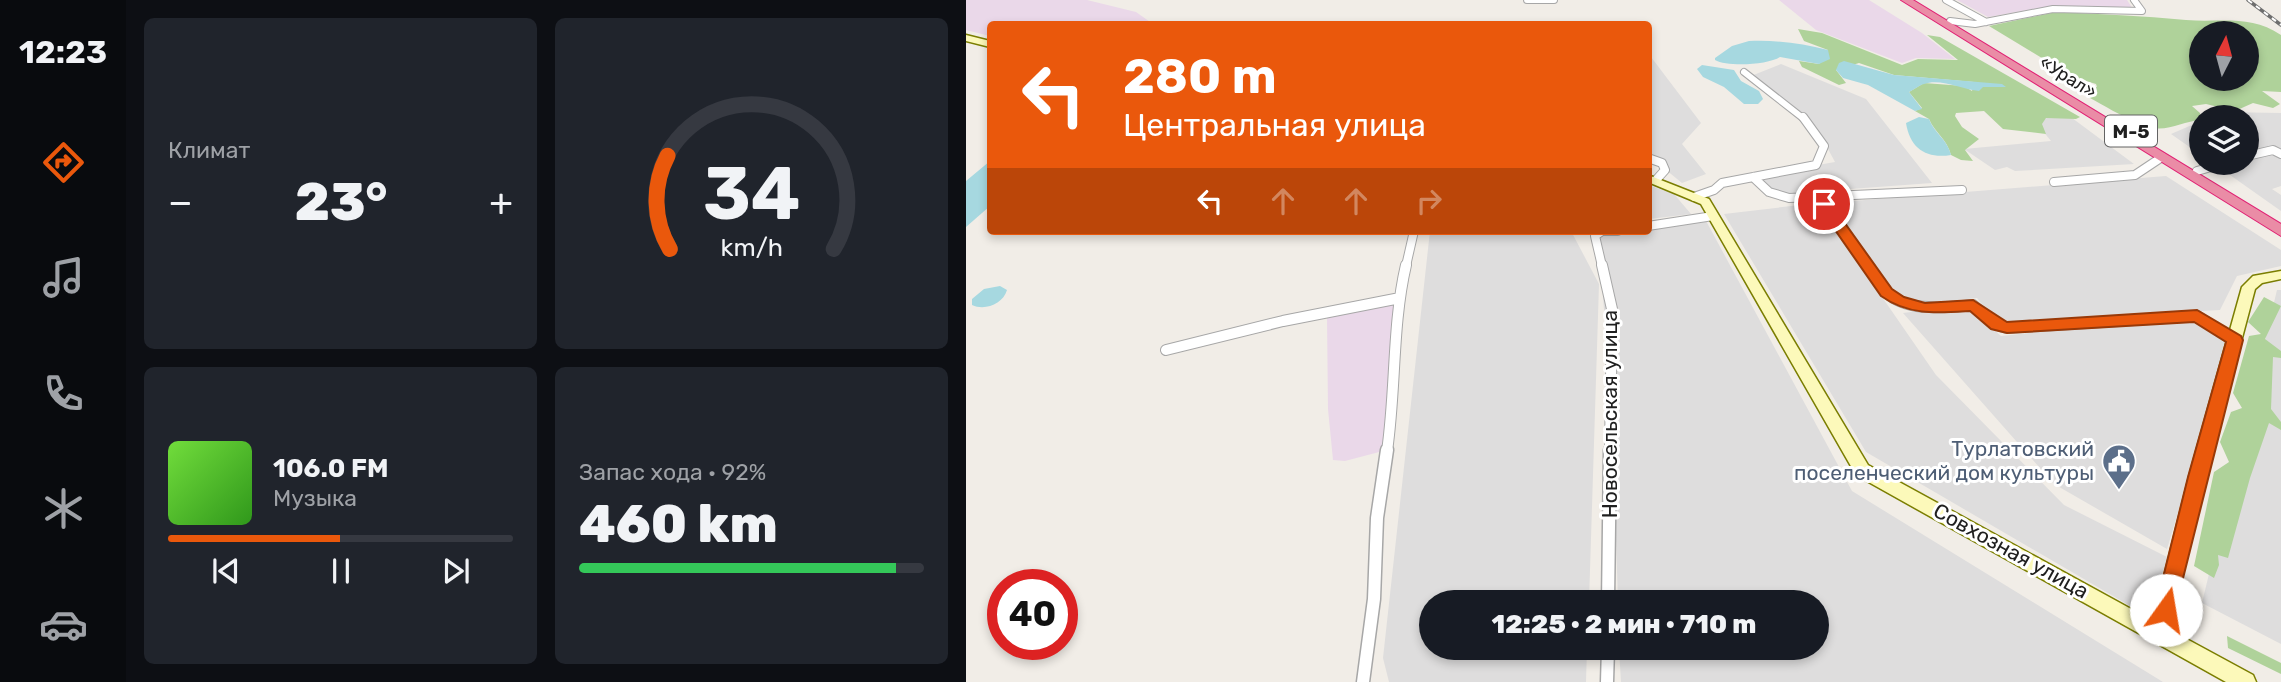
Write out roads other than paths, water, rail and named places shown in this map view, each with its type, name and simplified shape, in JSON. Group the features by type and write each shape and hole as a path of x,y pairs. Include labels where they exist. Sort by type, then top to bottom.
{"highway":[{"name":"«Урал»","path":"1906,0 2281,231"},
{"name":"«Урал»","path":"1915,0 1950,21 1974,30 2189,167"},
{"name":"«Урал»","path":"2202,175 2281,223"}],"street":[{"path":"1527,0 1554,0"},
{"path":"1946,0 1986,22"},
{"path":"1974,30 1986,22 2053,9 2142,11 2134,0"},
{"path":"966,38 987,43"},
{"path":"1652,179 1694,197 1714,190 1722,183 1816,165 1824,146 1816,130 1786,102 1744,72"},
{"path":"2259,153 2273,150 2281,154"},
{"path":"2054,182 2135,175 2162,157"},
{"path":"1652,159 1662,163 1665,170 1652,179"},
{"path":"1754,177 1769,192 1789,198 1962,190"},
{"name":"Совхозная улица","path":"1694,197 1705,202 1862,471 2246,682"},
{"path":"1824,204 1886,293 1899,301 1925,308 1973,305 1997,325 2007,328 2197,316 2235,340"},
{"path":"1652,225 1713,216"},
{"path":"1363,682 1374,599 1377,518 1392,415 1400,298 1413,235"},
{"name":"Новосельская улица","path":"1596,235 1612,309 1608,590"},
{"path":"2160,633 2197,477 2249,287 2258,279 2281,275"},
{"path":"1166,350 1283,321 1400,298"},
{"path":"1607,682 1608,660"}],"water":[{"path":"1749,41 1799,44 1828,50 1830,59 1819,64 1780,57 1748,64 1729,64 1715,60 1732,46"},
{"path":"1844,61 1894,75 2002,84 2006,87 1983,87 1979,91 1945,83 1920,85 1909,92 1922,109 1915,111 1868,85 1843,78 1836,70 1839,63"},
{"path":"1702,65 1734,70 1741,81 1759,91 1763,99 1758,104 1744,104 1724,87 1703,77 1697,69"},
{"path":"1919,117 1929,119 1951,155 1934,155 1916,146 1911,140 1906,123"},
{"path":"987,164 987,209 966,227 966,181"},
{"path":"1000,286 1007,290 998,302 988,307 972,305 972,299 984,289"}],"railway":[{"path":"2248,0 2281,25"}],"place":[{"name":"Турлатовский поселенческий дом культуры","path":"2119,491"}]}
